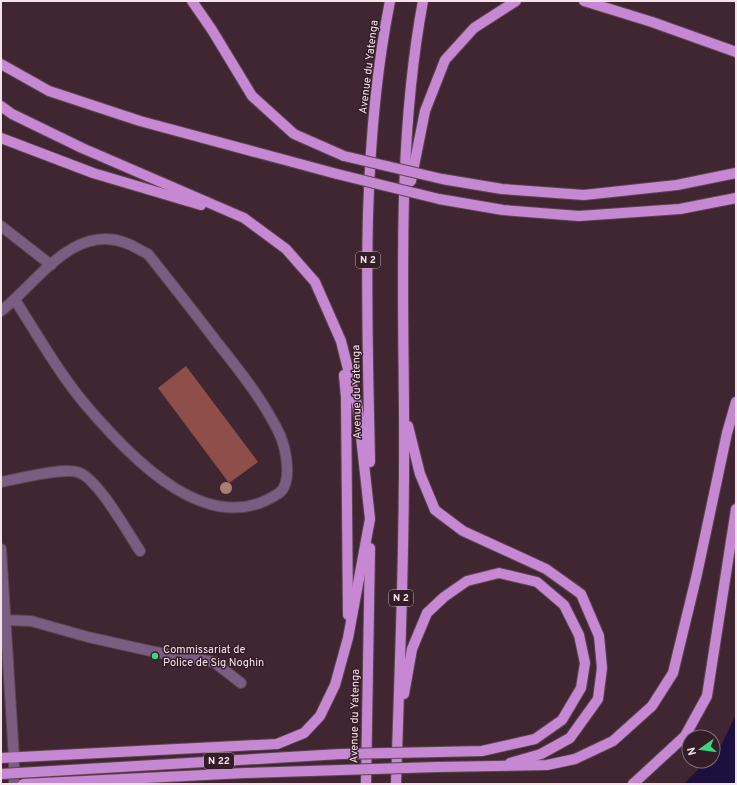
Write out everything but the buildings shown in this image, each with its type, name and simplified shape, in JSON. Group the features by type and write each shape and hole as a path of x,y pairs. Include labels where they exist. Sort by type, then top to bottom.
{"main road":[{"path":"192,1 212,30 252,96 294,134 344,156 442,178 502,189 584,195 676,185 736,173"},
{"name":"Avenue du Yatenga","path":"366,784 370,519 367,294 368,202 382,40 390,1"},
{"name":"N 2","path":"396,784 404,412 402,272 409,107 423,1"},
{"path":"404,216 425,112 445,60 474,28 516,1"},
{"path":"584,1 652,22 736,52"},
{"path":"1,64 49,91 140,121 337,174 439,199 503,210 579,216 680,209 736,198"},
{"path":"1,106 12,114 82,148 244,218 286,249 315,282 341,341 358,409 370,519 348,638 335,685 320,716 304,733 277,744 1,758"},
{"path":"1,138 93,173 244,218"},
{"path":"341,341 346,397 348,638"},
{"path":"495,767 547,765 575,759 613,741 652,706 673,673 697,574 727,433 736,402"},
{"path":"404,412 420,474 435,510 463,531 546,569 581,594 598,636 602,668 598,699 570,738 541,754 495,767"},
{"path":"633,784 685,736 707,696 736,509"},
{"name":"N 22","path":"1,774 341,754 482,751 535,739 562,720 581,688 584,663 579,635 564,605 537,582 499,573 467,582 444,597 427,613 412,649 398,731"},
{"name":"N 22","path":"23,784 245,773 437,767 495,767"}],"street":[{"path":"1,226 51,265"},
{"path":"1,311 15,300 70,248 88,240 105,239 126,243 148,254 248,380 280,435 287,464 287,481 282,491 270,499 252,507 232,508 209,504 192,498 168,484 137,458 90,409 56,363 15,300"},
{"path":"1,482 55,472 80,472 96,486 140,551"},
{"path":"1,549 14,758 14,784"},
{"path":"6,620 31,621 102,641 214,662 241,683"}],"shaded area":[{"path":"736,714 736,784 684,784 698,769 721,769 721,746"}],"place":[{"name":"Commissariat de Police de Sig Noghin","path":"155,656"}]}
